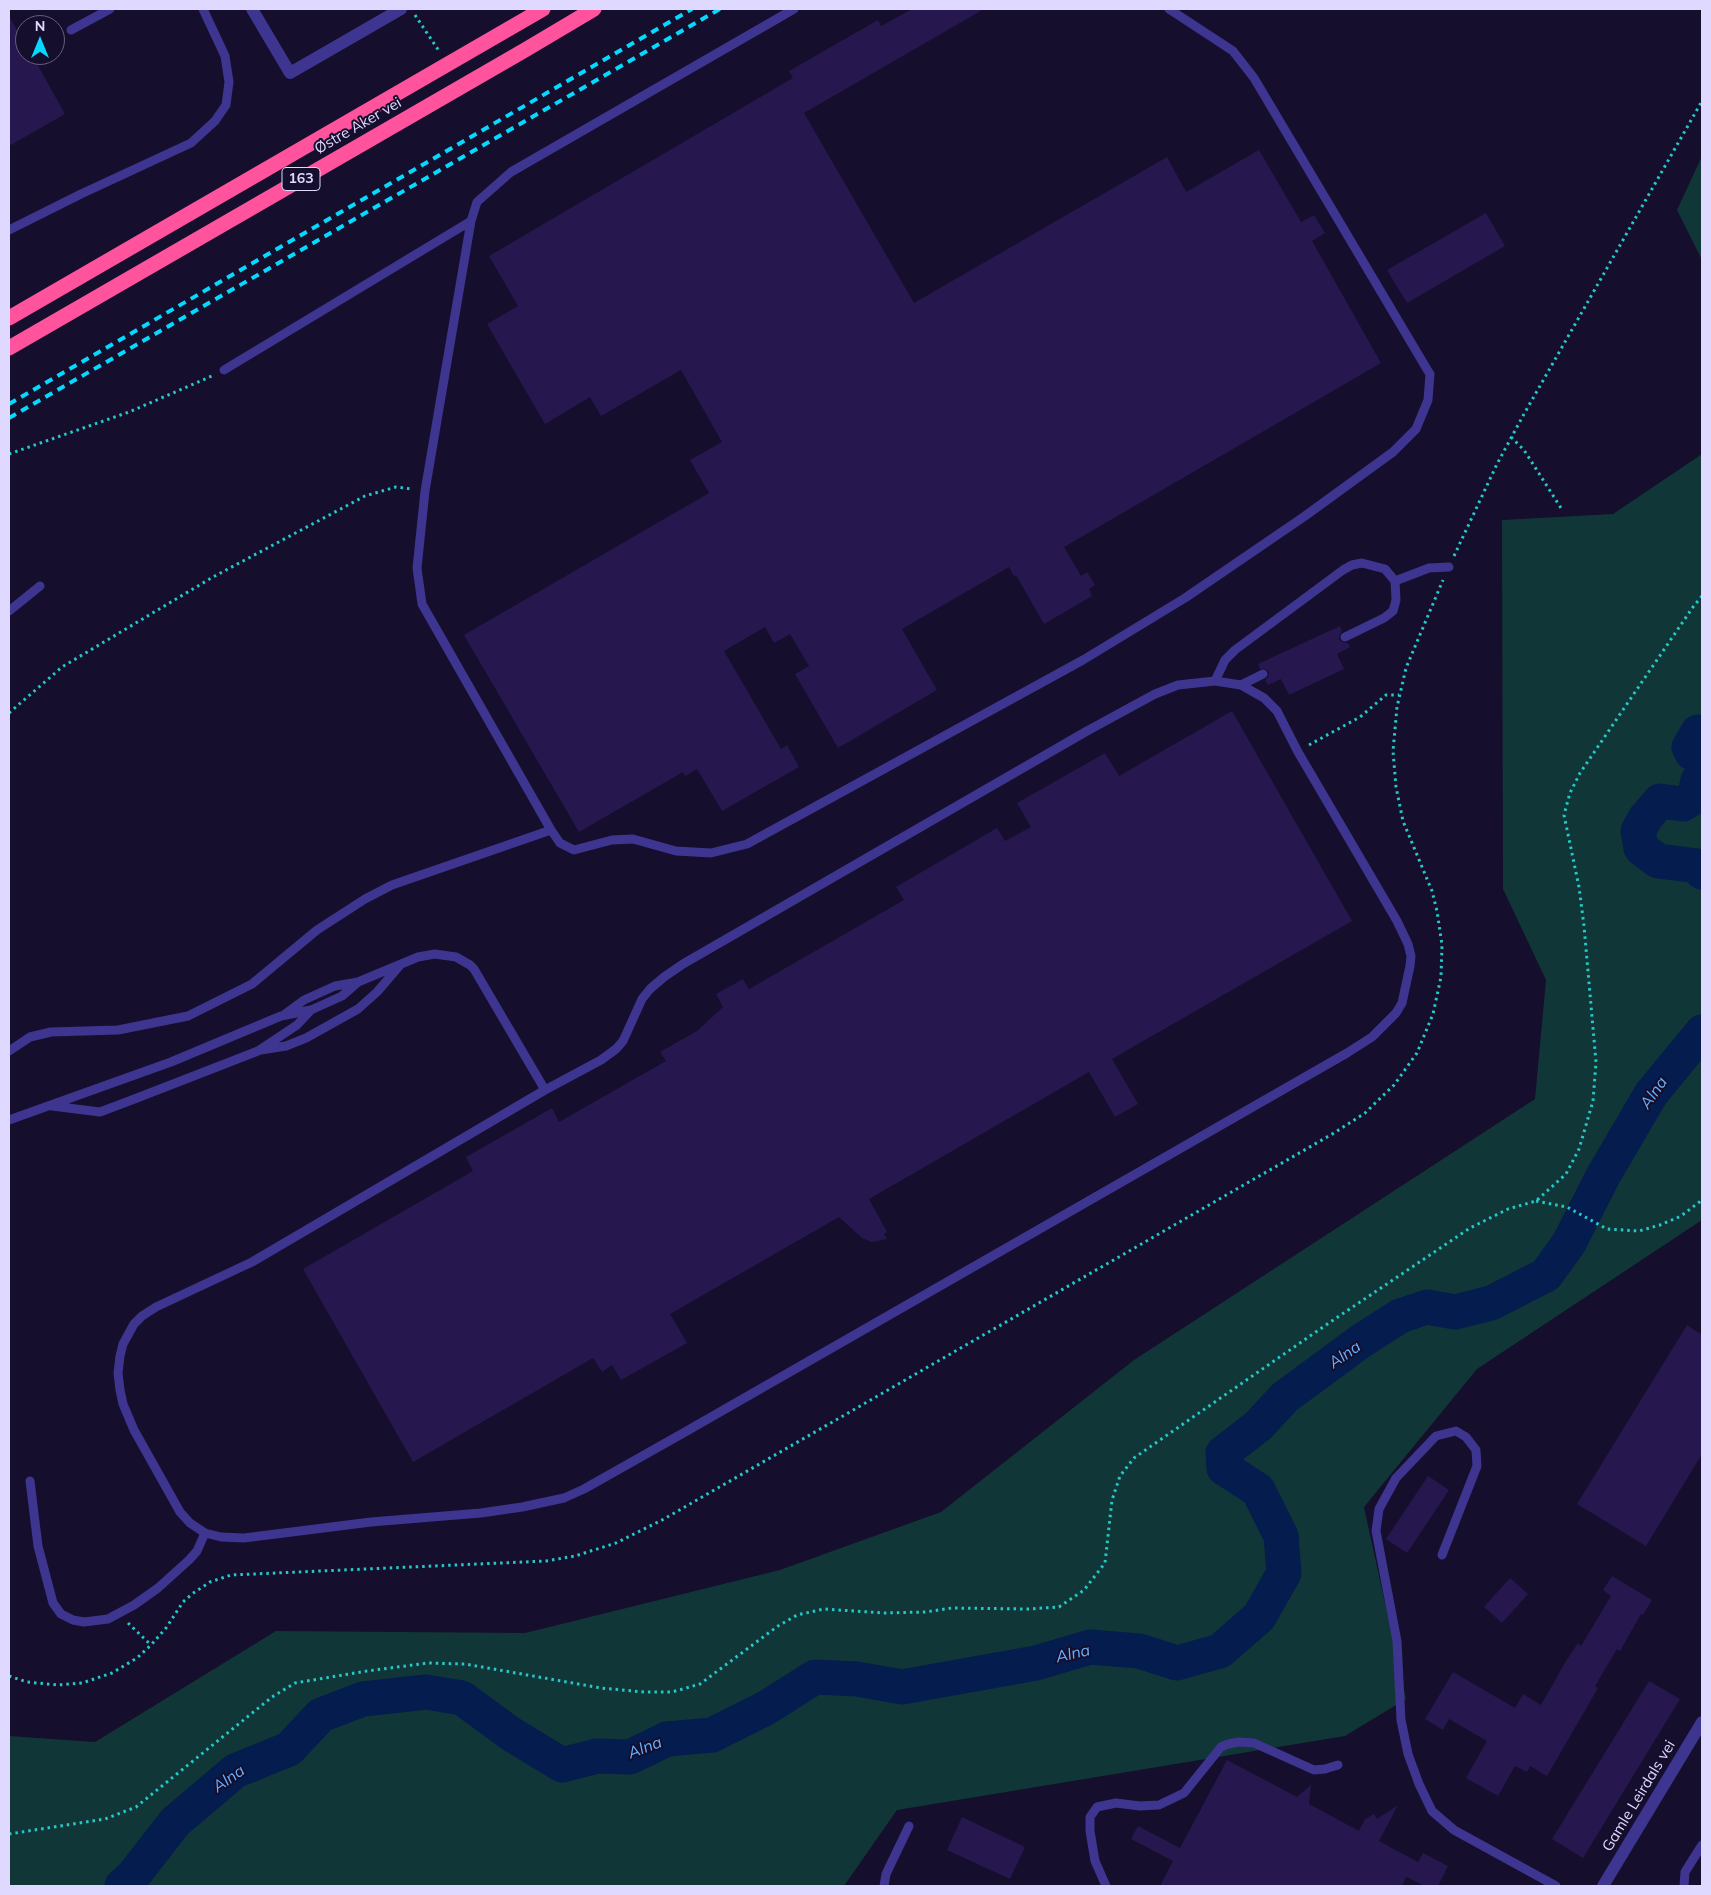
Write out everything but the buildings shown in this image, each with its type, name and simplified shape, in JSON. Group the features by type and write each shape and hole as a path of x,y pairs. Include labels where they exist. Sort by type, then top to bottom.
{"highway":[{"name":"Østre Aker vei","path":"9,318 543,9"},
{"name":"Østre Aker vei","path":"9,348 594,9"}],"street":[{"path":"252,9 290,73 401,9"},
{"name":"Gamle Leirdals vei","path":"1603,1886 1702,1722"}],"lane":[{"path":"71,30 110,9"},
{"path":"9,230 191,143 215,121 226,105 228,82 225,56 203,9"},
{"path":"794,9 511,172 477,202 472,221 425,491 417,568 422,604 551,830 560,843 574,850 612,840 633,839 676,851 711,852 747,844 1083,660 1185,598 1304,516 1392,452 1416,429 1428,400 1430,374 1254,78 1233,51 1169,9"},
{"path":"224,370 472,221"},
{"path":"1215,681 1225,660 1235,650 1343,570 1352,565 1362,563 1385,569 1395,581 1396,600 1393,611 1384,618 1345,637"},
{"path":"1395,581 1429,568 1449,567"},
{"path":"9,611 40,586"},
{"path":"1241,685 1262,674"},
{"path":"1215,681 1241,685 1264,698 1277,711 1298,752 1397,921 1408,944 1410,966 1402,1003 1387,1023 1372,1036 1347,1053 584,1489 564,1498 481,1513 371,1522 244,1538 221,1537 205,1532 190,1523 180,1512 134,1430 122,1404 118,1373 120,1356 123,1344 134,1324 156,1307 252,1262 545,1090 601,1060 616,1049 629,1031 634,1014 650,989 683,964 1087,731 1146,699 1178,686 1215,681"},
{"path":"9,1051 30,1037 51,1032 118,1030 188,1016 252,984 317,930 365,899 392,885 551,830"},
{"path":"282,1016 304,1000 330,988 358,982 402,962 426,955 445,954 464,961 474,969 545,1090"},
{"path":"258,1051 286,1046 314,1034 358,1009 377,992 402,962"},
{"path":"9,1120 171,1062 282,1016 311,1010 342,996 358,982"},
{"path":"50,1106 100,1112 258,1051 297,1025 311,1010"},
{"path":"1442,1555 1477,1466 1476,1450 1466,1437 1456,1431 1436,1436 1396,1478 1379,1509 1376,1531 1397,1641 1401,1720 1408,1754 1419,1784 1432,1811 1454,1830 1556,1886"},
{"path":"30,1481 38,1546 52,1603 61,1614 73,1620 84,1622 108,1619 134,1605 190,1560 197,1551 205,1532"},
{"path":"1106,1886 1095,1861 1090,1831 1090,1817 1097,1807 1116,1803 1140,1806 1159,1805 1184,1793 1221,1747 1239,1742 1254,1743 1314,1770 1338,1765"},
{"path":"884,1886 886,1874 909,1826"},
{"path":"1684,1886 1685,1872 1702,1845"}],"path":[{"path":"412,9 439,52"},
{"path":"9,1676 28,1682 46,1684 82,1682 121,1668 137,1658 151,1645 166,1628 183,1602 192,1594 210,1582 231,1575 546,1561 575,1556 628,1538 1334,1133 1365,1113 1394,1085 1417,1053 1433,1014 1442,967 1441,934 1435,901 1408,836 1398,796 1393,751 1399,695 1411,654 1485,488 1511,437 1702,101"},
{"path":"9,454 129,412 224,370"},
{"path":"1511,437 1524,450 1561,508"},
{"path":"9,713 62,667 213,577 365,496 396,487 425,491"},
{"path":"9,1834 104,1819 136,1807 272,1697 295,1683 428,1663 465,1664 601,1688 644,1692 672,1692 700,1684 778,1626 796,1615 824,1610 884,1613 925,1612 952,1608 1028,1610 1059,1607 1084,1590 1105,1563 1112,1500 1120,1476 1134,1458 1470,1228 1508,1209 1536,1201 1566,1174 1579,1149 1593,1101 1596,1062 1584,926 1579,888 1564,815 1570,793 1580,773 1702,596"},
{"path":"1298,752 1360,717 1386,695 1399,695"},
{"path":"1536,1201 1567,1207 1607,1229 1639,1231 1681,1216 1702,1200"},
{"path":"139,1634 151,1645"}],"green space":[{"path":"1702,156 1702,260 1677,210"},
{"path":"1702,454 1702,1220 1477,1369 1364,1507 1406,1699 1345,1736 897,1810 844,1886 9,1886 9,1736 95,1742 276,1631 525,1633 780,1570 941,1512 1134,1360 1535,1099 1546,980 1503,889 1502,520 1613,514"}],"waterway":[{"name":"Alna","path":"1702,733 1698,732 1689,747 1692,753 1702,756"},
{"name":"Alna","path":"1702,779 1698,781 1694,797 1683,804 1660,801 1646,817 1638,831 1641,848 1658,861 1698,866 1702,872"},
{"name":"Alna","path":"122,1886 133,1876 175,1822 235,1771 289,1749 321,1715 363,1699 426,1692 462,1698 511,1734 562,1765 597,1756 630,1757 667,1739 712,1735 766,1708 815,1677 857,1679 902,1687 1036,1663 1090,1647 1139,1651 1177,1663 1220,1651 1259,1617 1284,1573 1281,1536 1258,1490 1224,1468 1223,1453 1258,1426 1285,1397 1361,1341 1400,1316 1427,1307 1455,1312 1491,1303 1546,1275 1569,1243 1603,1176 1651,1094 1702,1032"}],"railway":[{"path":"9,404 692,9"},
{"path":"9,418 720,9"}]}
